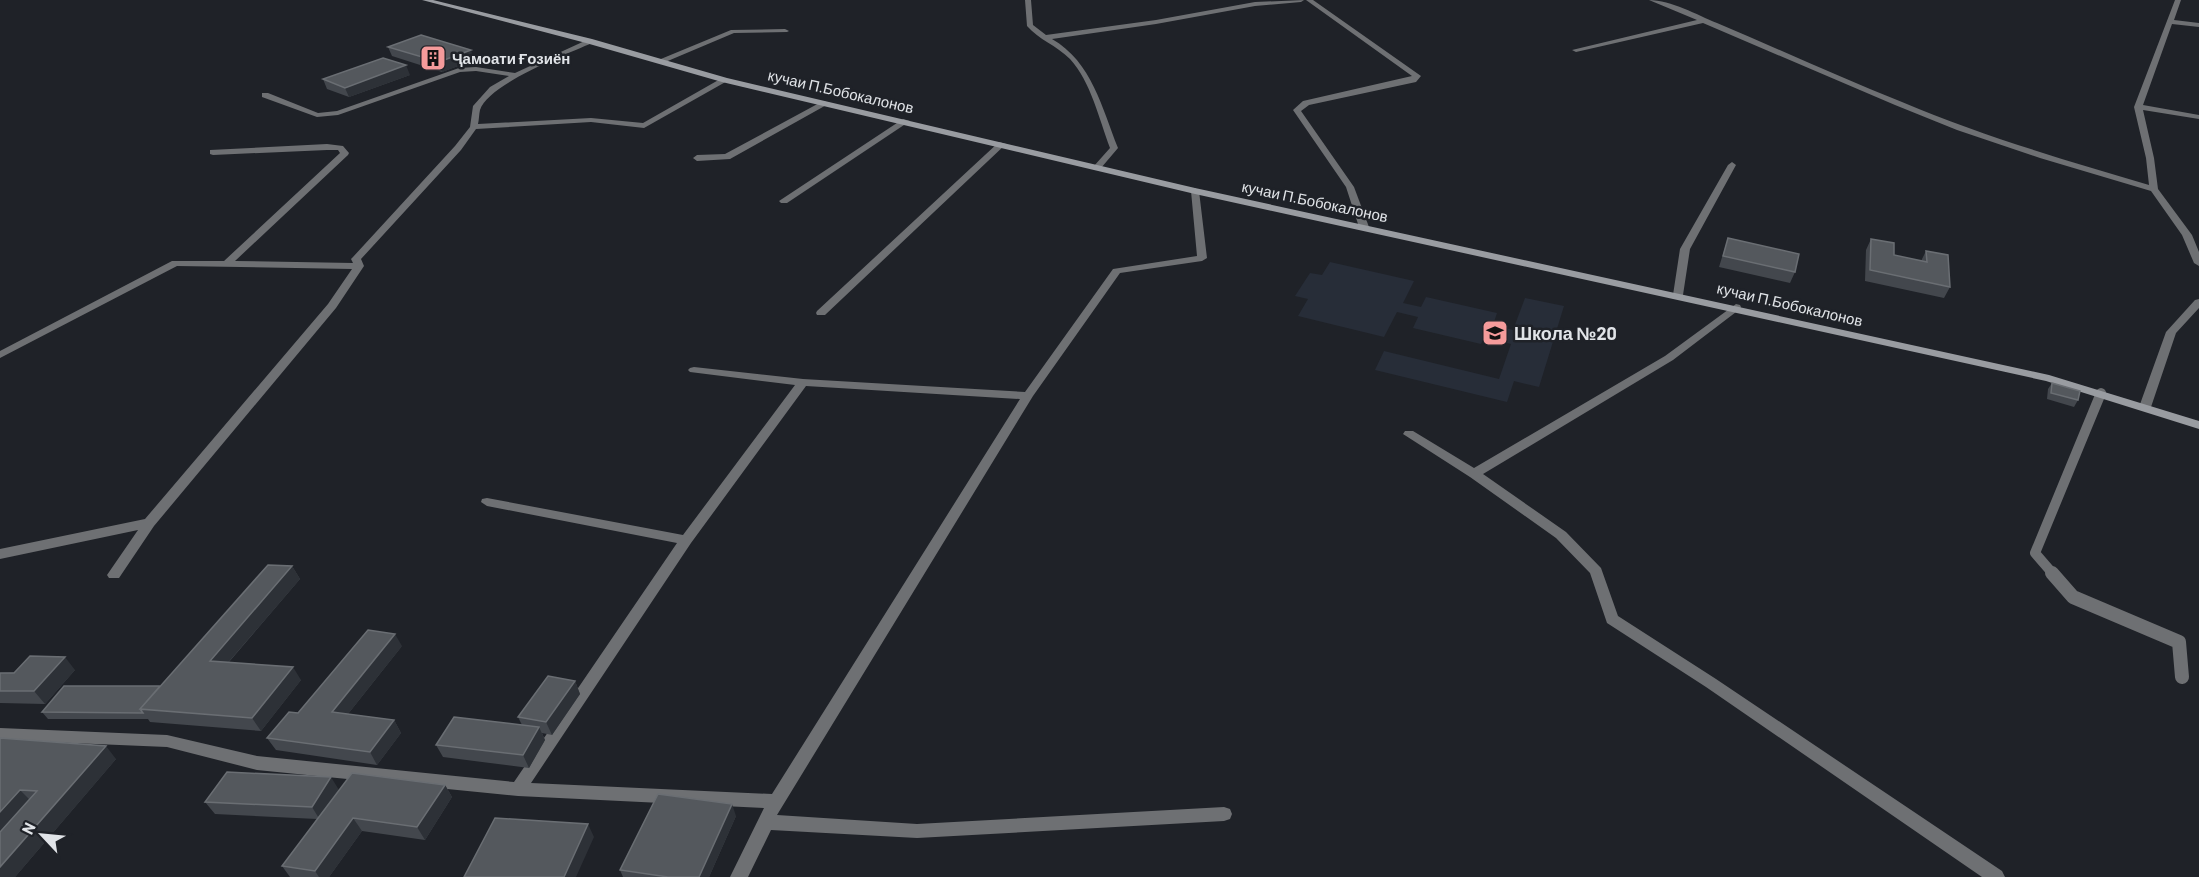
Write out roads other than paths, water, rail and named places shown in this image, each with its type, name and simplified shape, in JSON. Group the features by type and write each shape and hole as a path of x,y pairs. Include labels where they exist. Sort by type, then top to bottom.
{"main road":[{"name":"кучаи П.Бобокалонов","path":"425,0 589,41 725,80 1098,166 1196,191 1736,307 2049,378 2199,425"}],"street":[{"path":"1029,0 1030,26 1043,38 1065,50 1082,68 1114,148 1098,166"},
{"path":"1043,38 1156,22 1255,4 1301,0"},
{"path":"1309,0 1417,76 1413,80 1306,103 1297,110 1350,187 1365,228"},
{"path":"1652,0 1706,20 1935,119 2057,161 2154,189"},
{"path":"2178,0 2138,107 2150,158 2154,189 2187,235 2199,263"},
{"path":"1576,50 1706,20"},
{"path":"2170,22 2199,25"},
{"path":"660,61 733,32 785,31"},
{"path":"359,266 356,259 458,148 474,127 476,108 494,89 516,75 589,41"},
{"path":"265,94 317,115 338,113 459,70 476,69 516,75"},
{"path":"474,127 591,120 644,126 725,80"},
{"path":"697,158 727,157 826,103"},
{"path":"2138,107 2199,117"},
{"path":"784,201 906,121"},
{"path":"821,313 1002,144"},
{"path":"213,152 327,147 340,148 345,153 226,264"},
{"path":"1678,295 1685,249 1732,165"},
{"path":"739,877 776,801 1029,396 1117,271 1202,258 1196,191"},
{"path":"0,355 175,263 359,266"},
{"path":"114,575 149,522 332,306 359,266"},
{"path":"2145,407 2171,332 2199,302"},
{"path":"1473,474 1669,358 1736,307"},
{"path":"694,370 803,382 1029,396"},
{"path":"518,789 686,540 803,382"},
{"path":"1409,434 1473,474 1568,542 1596,571 1612,619 1711,683 1996,877"},
{"path":"487,502 686,540"},
{"path":"0,554 149,522"},
{"path":"0,734 167,741 257,763 518,789 776,801"},
{"path":"767,822 916,831 1224,814"}],"lane":[{"path":"2101,393 2035,553 2073,597 2179,642 2182,677"}],"place":[{"name":"Ҷамоати Ғозиён","path":"433,58"},
{"name":"Школа №20","path":"1495,333"}]}
